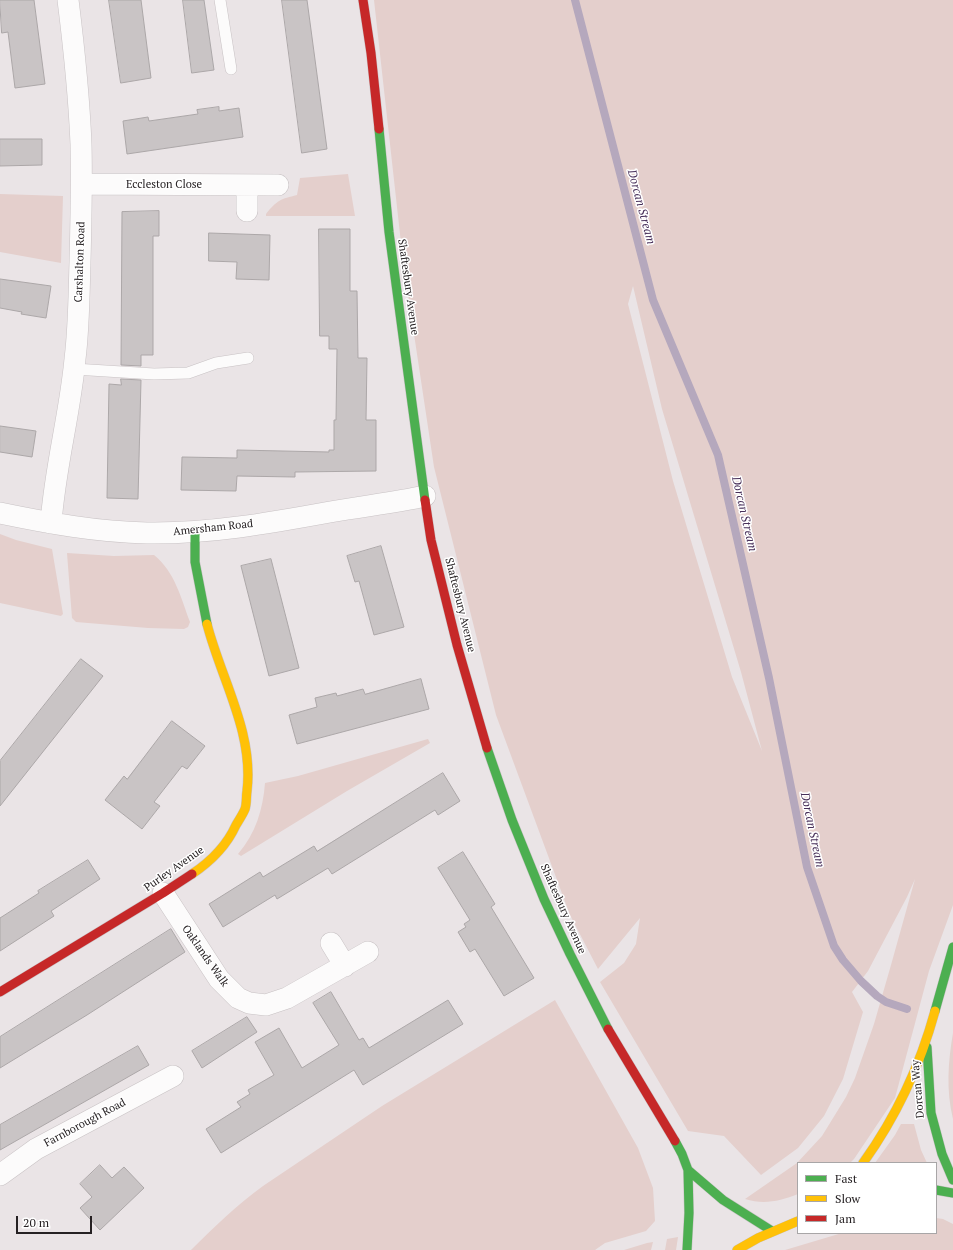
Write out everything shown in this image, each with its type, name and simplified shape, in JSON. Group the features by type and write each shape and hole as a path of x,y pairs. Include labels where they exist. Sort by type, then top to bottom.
{"street":[{"name":"Carshalton Road","path":"51,523 56,478 72,391 78,310 82,184 81,144 68,0"},
{"name":"Shaftesbury Avenue","path":"363,0 371,53 389,232 425,496 434,553 457,645 486,746 512,820 547,904 585,984 628,1065 682,1154 688,1170 690,1213 687,1250"},
{"name":"Eccleston Close","path":"82,184 278,185"},
{"path":"247,185 247,211"},
{"name":"Amersham Road","path":"0,513 90,529 146,533 195,531 273,522 425,496"},
{"name":"Purley Avenue","path":"0,992 163,893 202,866 221,848 245,808 248,794 248,756 243,733 211,637 202,602 195,562 195,531"},
{"name":"Oaklands Walk","path":"163,893 218,980 238,998 249,1003 266,1005 277,1002 368,952"},
{"path":"331,943 345,966"},
{"name":"Dorcan Way","path":"864,1162 876,1146 895,1114 910,1083 926,1040 953,947"},
{"name":"Dorcan Way","path":"926,1040 931,1113 942,1154 953,1180"},
{"name":"Farnborough Road","path":"0,1175 36,1149 173,1076"},
{"name":"Shaftesbury Avenue","path":"688,1170 727,1203 772,1231"},
{"path":"937,1190 953,1193"},
{"path":"737,1250 772,1231 797,1221"}],"lane":[{"path":"220,0 231,69"},
{"path":"74,369 154,374 188,374 216,363 248,358"}],"shaded area":[{"path":"374,0 953,0 953,905 929,971 895,1098 851,1162 798,1162 822,1136 846,1097 855,1078 874,1024 915,879 868,971 852,992 863,1012 843,1079 824,1116 798,1148 761,1175 724,1136 688,1131 600,982 624,963 636,944 640,918 598,969 570,915 496,715 434,467 403,261","holes":["633,286 662,409 741,672 762,751 732,677 673,481 628,304"]},
{"path":"348,174 355,216 266,216 266,214 276,203 283,199 297,195 300,178"},
{"path":"0,194 63,196 61,263 0,252"},
{"path":"0,534 16,540 52,549 63,614 61,616 0,603"},
{"path":"67,553 114,556 154,555 172,577 190,622 188,627 184,629 148,628 76,622 72,618"},
{"path":"428,739 430,743 347,791 241,856 238,854 250,838 258,820 265,783 298,776"},
{"path":"555,1000 638,1148 653,1188 655,1221 646,1231 605,1243 595,1250 191,1250 226,1216 263,1186 382,1106"},
{"path":"953,1033 953,1119 949,1097 948,1076"},
{"path":"901,1124 914,1124 921,1150 927,1162 876,1162"},
{"path":"797,1163 797,1194 785,1199 765,1202 745,1199"},
{"path":"937,1218 943,1219 953,1224 953,1250 785,1250 839,1234 937,1234"},
{"path":"678,1237 676,1250 665,1250 667,1239"},
{"path":"653,1242 651,1250 624,1250 647,1243"}],"building":[{"path":"0,0 34,0 45,84 15,88 8,32 2,33"},
{"path":"109,0 141,0 151,78 121,83"},
{"path":"183,0 204,0 214,70 192,73"},
{"path":"282,0 307,0 327,149 302,153"},
{"path":"219,107 219,111 239,108 243,137 127,154 123,121 148,117 149,121 198,114 197,110"},
{"path":"0,139 42,139 42,165 0,166"},
{"path":"159,211 159,236 153,236 153,355 141,355 141,366 121,365 122,212"},
{"path":"319,229 350,229 350,291 357,291 358,358 367,358 366,420 376,420 376,471 295,472 295,477 237,476 236,491 181,490 182,457 237,458 237,450 329,452 329,450 334,450 337,349 329,349 329,336 320,336"},
{"path":"209,233 270,235 269,280 236,279 237,262 209,261"},
{"path":"0,279 51,286 46,318 21,314 22,312 0,308"},
{"path":"121,379 141,380 138,499 107,498 109,384 121,385"},
{"path":"0,426 36,431 32,457 0,452"},
{"path":"381,546 404,627 374,635 359,581 355,582 347,556"},
{"path":"271,559 299,668 269,676 241,566"},
{"path":"81,659 103,676 0,806 0,761"},
{"path":"421,679 429,709 297,744 289,715 317,707 315,698 336,693 337,696 363,689 365,694"},
{"path":"172,721 205,746 187,769 182,766 154,802 160,806 142,829 105,800 124,776 127,779"},
{"path":"443,773 460,801 438,815 435,810 332,874 328,868 277,899 275,895 223,927 209,904 260,872 263,877 314,846 317,851"},
{"path":"463,852 495,904 491,907 534,978 504,996 475,949 470,952 458,932 466,927 464,924 470,920 438,868"},
{"path":"88,860 100,879 51,911 54,916 0,951 0,918 39,893 38,891"},
{"path":"171,929 185,952 87,1015 0,1068 0,1037"},
{"path":"331,992 359,1040 363,1038 369,1048 448,1000 463,1024 363,1085 354,1070 221,1153 206,1129 241,1107 237,1102 250,1094 248,1090 274,1075 255,1042 279,1028 302,1068 339,1045 313,1003"},
{"path":"247,1017 257,1032 202,1068 192,1051"},
{"path":"138,1046 149,1065 0,1150 0,1125"},
{"path":"100,1165 112,1178 124,1167 144,1188 100,1230 80,1208 92,1197 80,1184"}],"waterway":[{"name":"Dorcan Stream","path":"575,0 653,300 718,455 769,678 807,867 834,946 843,960 861,981 877,996 886,1002 907,1009"}],"traffic: fast":[{"path":"379,129 389,232 425,500"},
{"path":"195,531 195,562 207,624"},
{"path":"487,748 512,820 544,899 608,1029"},
{"path":"935,1011 953,947"},
{"path":"927,1047 931,1113 942,1154 953,1180"},
{"path":"675,1141 688,1170 689,1213 687,1250"},
{"path":"688,1170 723,1200 772,1231"},
{"path":"937,1190 953,1193"}],"traffic: slow":[{"path":"192,874 205,864 228,839 245,809 247,791 248,769 246,748 241,727 207,624"},
{"path":"864,1162 886,1128 906,1090 922,1051 935,1011"},
{"path":"737,1250 758,1238 797,1221"}],"traffic: jam":[{"path":"363,0 371,53 379,129"},
{"path":"425,500 431,540 457,645 487,748"},
{"path":"0,992 192,874"},
{"path":"608,1029 675,1141"}]}
